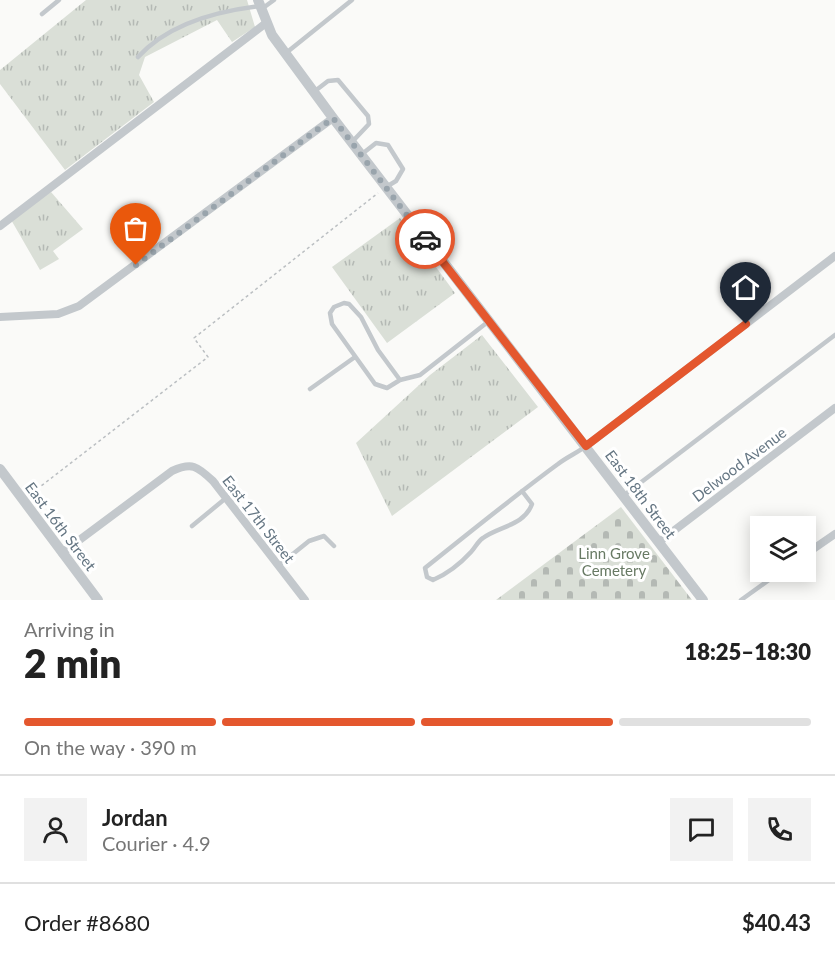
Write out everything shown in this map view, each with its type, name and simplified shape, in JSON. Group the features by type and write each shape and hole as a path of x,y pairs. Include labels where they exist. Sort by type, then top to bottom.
{"street":[{"name":"East 18th Street","path":"260,5 266,23 333,118 703,600"},
{"path":"0,225 266,23"},
{"path":"0,317 58,314 79,306 333,118"},
{"path":"586,446 835,256"},
{"name":"Delwood Avenue","path":"659,542 835,408"},
{"name":"East 17th Street","path":"62,553 172,471 186,465 200,469 226,498 305,600"},
{"name":"East 16th Street","path":"0,469 98,600"},
{"path":"816,547 835,534"}],"lane":[{"path":"42,14 59,0"},
{"path":"138,57 149,45 198,19 274,0"},
{"path":"286,53 352,0"},
{"path":"314,92 327,81 338,80 368,116 367,128 352,142"},
{"path":"361,155 376,143 388,145 403,169 396,181 386,187"},
{"path":"399,380 378,350 356,310 349,304 339,304 330,313 329,318 375,384 387,388 399,380 420,375 489,321"},
{"path":"623,496 835,335"},
{"path":"310,389 355,357"},
{"path":"522,491 532,504 530,510 512,526 482,538 471,552 443,575 433,580 427,577 425,568 522,491 586,446"},
{"path":"192,526 226,498"},
{"path":"278,566 316,538 324,536 334,546"},
{"path":"741,600 766,582"}],"path":[{"path":"23,500 208,357 194,338 386,187"}],"green space":[{"path":"86,0 247,0 255,27 232,42 217,20 145,57 139,75 154,102 65,170 0,84 0,70"},
{"path":"51,192 83,229 53,251 59,259 40,270 10,218"},
{"path":"400,218 455,293 387,343 332,267"},
{"path":"482,335 538,407 392,516 356,443 430,375"},
{"name":"Linn Grove Cemetery","path":"621,507 692,600 496,600"}],"way so far":[{"path":"136,265 249,178 333,118 425,239"}],"route":[{"path":"425,239 586,446 746,324"}]}
